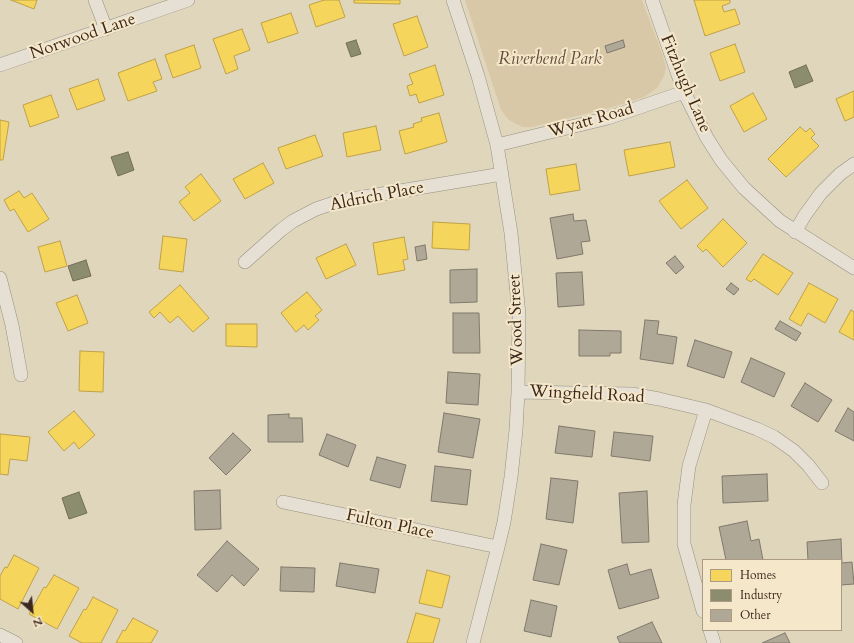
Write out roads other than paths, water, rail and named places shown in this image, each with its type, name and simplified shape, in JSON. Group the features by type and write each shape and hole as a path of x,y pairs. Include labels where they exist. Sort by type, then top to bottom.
{"street":[{"path":"95,0 106,29"},
{"name":"Norwood Lane","path":"0,65 188,0"},
{"name":"Wood Street","path":"453,0 478,76 497,145 512,233 519,315 518,392 511,477 498,547 473,643"},
{"name":"Fitzhugh Lane","path":"652,0 684,92 707,138 732,175 765,208 795,232 854,268"},
{"name":"Wyatt Road","path":"497,145 608,118 684,92"},
{"path":"795,232 821,193 840,174 854,164"},
{"name":"Aldrich Place","path":"245,262 280,230 293,221 316,209 340,201 502,174"},
{"path":"0,278 12,325 21,375"},
{"name":"Wingfield Road","path":"518,392 632,394 706,410 757,429 774,438 794,451 808,464 822,483"},
{"path":"702,607 684,544 684,504 689,466 706,410"},
{"name":"Fulton Place","path":"283,502 498,547"},
{"path":"710,631 714,643"},
{"path":"0,634 16,643"}],"park label":[{"name":"Riverbend Park","path":"550,60"}]}
